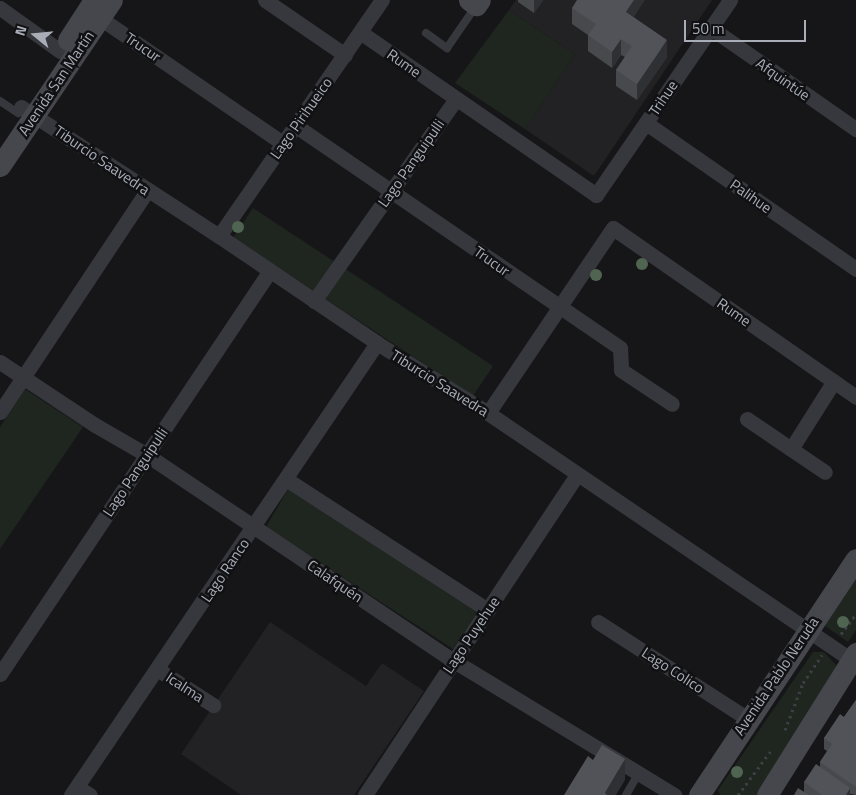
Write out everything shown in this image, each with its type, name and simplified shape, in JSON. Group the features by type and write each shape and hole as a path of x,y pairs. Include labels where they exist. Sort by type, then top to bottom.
{"main road":[{"name":"Avenida San Martín","path":"0,166 24,112 60,51 97,9 112,0"},
{"name":"Avenida San Martín","path":"0,140 24,112 97,9"},
{"name":"Avenida Pablo Neruda","path":"698,795 856,559"},
{"path":"767,795 854,659"}],"street":[{"path":"264,0 344,55"},
{"name":"Lago Pirihueico","path":"219,236 382,0"},
{"name":"Trihue","path":"596,195 730,0"},
{"path":"0,8 60,51"},
{"name":"Trucur","path":"97,9 284,144"},
{"name":"Afquintúe","path":"711,28 856,129"},
{"name":"Rume","path":"360,32 596,195"},
{"name":"Lago Panguipulli","path":"314,301 456,98"},
{"name":"Tiburcio Saavedra","path":"24,112 219,236 377,343 488,412 577,475 854,659"},
{"name":"Palihue","path":"646,123 856,269"},
{"name":"Trucur","path":"296,126 620,348 621,370 672,404"},
{"path":"0,412 147,191"},
{"name":"Rume","path":"558,307 613,228 856,396"},
{"name":"Lago Panguipulli","path":"0,674 270,271"},
{"path":"488,412 558,307"},
{"name":"Lago Ranco","path":"79,792 157,669 377,343"},
{"name":"Calafquén","path":"0,362 95,425 147,455 454,661 674,795"},
{"path":"791,449 834,381"},
{"path":"747,419 825,472"},
{"name":"Lago Puyehue","path":"365,795 577,475"},
{"path":"286,479 488,610"},
{"name":"Lago Colico","path":"598,622 748,719"},
{"name":"Icalma","path":"157,669 213,705"}],"lane":[{"path":"426,33 447,48 475,2"},
{"path":"0,101 24,112"},
{"path":"626,795 638,774"}],"path":[{"path":"782,736 802,683 824,652 832,646 856,614"},
{"path":"738,795 771,751"}],"shaded area":[{"path":"516,0 712,0 594,176 525,129 575,54 509,10"},
{"path":"509,10 575,54 525,129 455,83"},
{"path":"253,208 493,366 473,396 233,238"},
{"path":"25,389 83,427 0,549 0,427"},
{"path":"290,486 480,610 453,649 266,527"},
{"path":"856,572 856,630 848,642 821,623"},
{"path":"270,622 366,686 382,663 424,691 354,795 241,795 181,754"},
{"path":"813,652 824,652 837,666 758,795 720,795 718,790"}],"building":[{"path":"577,0 634,0 626,12 667,40 637,84 616,70 632,46 621,39 612,52 588,35 596,24 572,8"},
{"path":"856,700 856,787 820,762 832,744 824,738 840,714 844,717"},
{"path":"602,745 625,759 605,793 607,795 564,795 588,756 593,760"},
{"path":"816,764 850,788 846,795 822,795 804,782"},
{"path":"798,788 809,795 794,795"}]}
